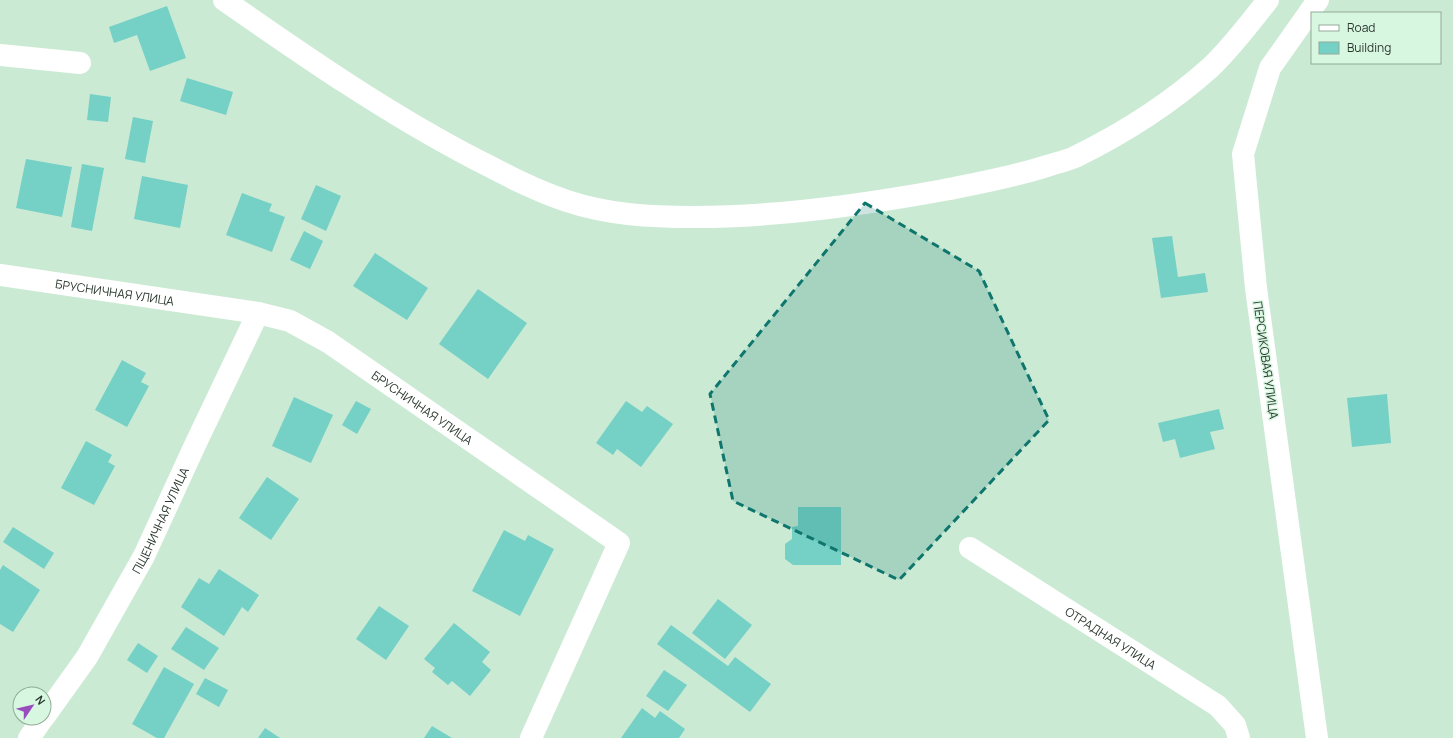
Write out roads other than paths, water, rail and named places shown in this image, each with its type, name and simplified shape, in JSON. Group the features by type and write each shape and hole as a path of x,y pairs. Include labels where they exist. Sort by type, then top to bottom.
{"street":[{"path":"224,0 320,66 375,101 447,144 529,186 567,201 596,209 634,216 720,217 834,208 888,200 992,181 1071,159 1131,126 1188,85 1210,67 1230,47 1268,0"},
{"name":"ПЕРСИКОВАЯ УЛИЦА","path":"1317,738 1256,288 1243,154 1270,68 1318,0"},
{"path":"0,55 80,63"},
{"name":"БРУСНИЧНАЯ УЛИЦА","path":"0,275 258,313 290,321 328,342 619,544 531,738"},
{"name":"ПЩЕНИЧНАЯ УЛИЦА","path":"52,706 87,657 144,556 198,438 258,313"},
{"name":"ОТРАДНАЯ УЛИЦА","path":"970,548 1218,706 1235,725 1239,738"},
{"name":"ПЩЕНИЧНАЯ УЛИЦА","path":"29,738 38,726"}]}
